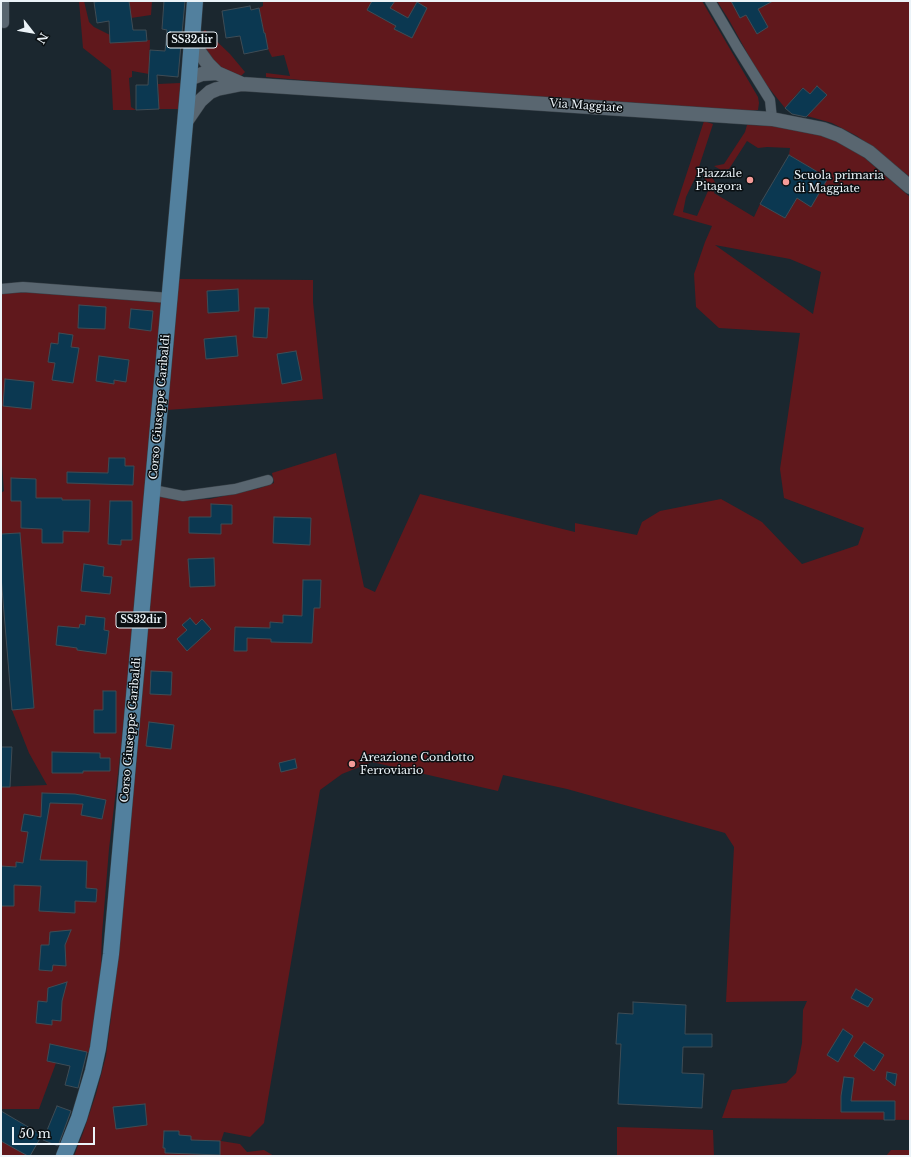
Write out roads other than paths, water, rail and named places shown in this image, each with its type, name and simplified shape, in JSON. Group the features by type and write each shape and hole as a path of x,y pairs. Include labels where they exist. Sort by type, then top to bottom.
{"main road":[{"name":"Corso Giuseppe Garibaldi","path":"64,1156 79,1118 98,1048 111,954 186,124 195,1"}],"street":[{"path":"4,1 4,23"},
{"path":"710,1 770,100 772,119"},
{"name":"Via Maggiate","path":"192,39 195,46 208,64 217,73 242,84"},
{"path":"189,79 202,74 217,73"},
{"path":"189,79 202,87 214,90"},
{"name":"Via Maggiate","path":"186,124 200,101 214,90 242,84 772,119 822,129 839,135 869,152 910,187"},
{"path":"1,289 23,287 170,298"},
{"path":"153,490 183,496 235,489 268,480"}],"place":[{"name":"Piazzale Pitagora","path":"750,180"},
{"name":"Scuola primaria di Maggiate","path":"786,182"},
{"name":"Areazione Condotto Ferroviario","path":"352,764"}]}
